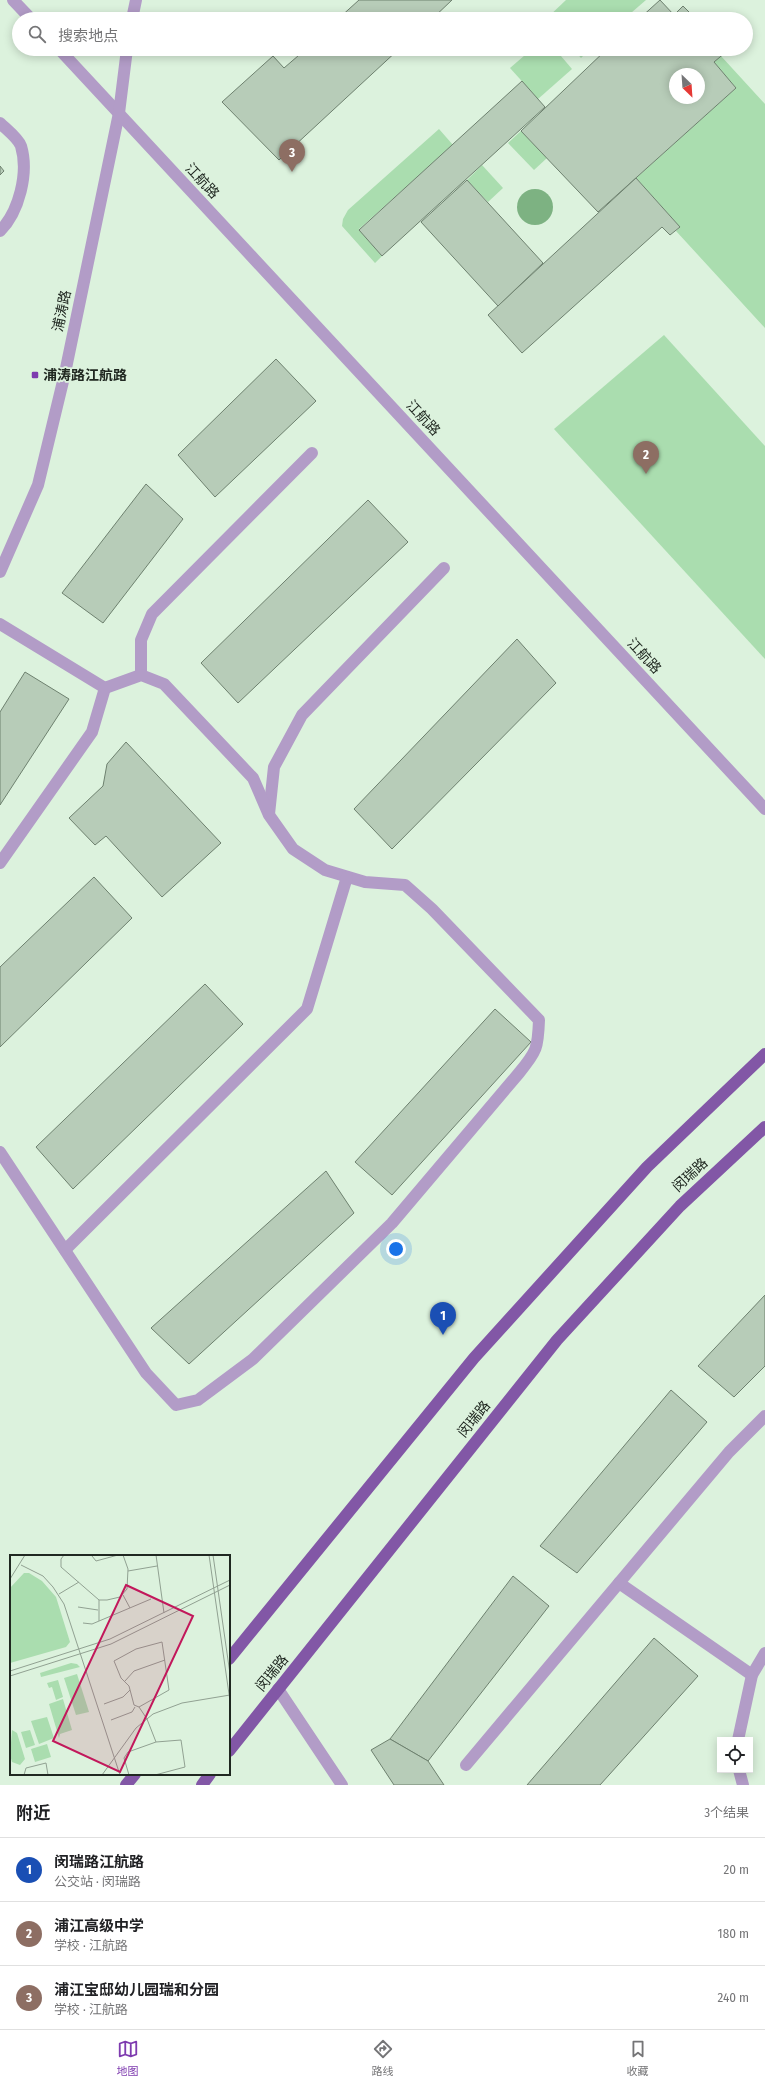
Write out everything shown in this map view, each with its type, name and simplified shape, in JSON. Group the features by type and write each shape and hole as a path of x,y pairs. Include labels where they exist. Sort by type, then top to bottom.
{"main road":[{"path":"230,1658 474,1358 646,1167 765,1054"},
{"name":"闵瑞路","path":"230,1750 557,1340 680,1206 765,1127"},
{"path":"126,1785 134,1775"},
{"path":"202,1785 209,1775"}],"street":[{"path":"13,0 24,12"},
{"path":"133,12 136,0"},
{"name":"江航路","path":"66,56 765,809"},
{"name":"浦涛路","path":"0,572 38,485 65,373 119,113 126,56"},
{"path":"0,123 21,145 23,171 19,199 9,222 0,231"},
{"path":"141,675 141,640 152,614 312,453"},
{"path":"269,815 274,767 302,715 444,568"},
{"path":"0,624 105,688"},
{"path":"0,1152 146,1373 176,1405 198,1400 253,1359 392,1223 531,1057 538,1043 539,1020 432,909 405,885 365,882 325,870 292,849 269,815 253,778 164,684 141,675 105,688"},
{"path":"0,863 92,732 105,688"},
{"path":"65,1250 307,1009 348,877"},
{"path":"466,1765 729,1452 765,1416"},
{"path":"619,1583 752,1675"},
{"path":"739,1737 752,1675 765,1653"},
{"path":"278,1689 342,1785"},
{"path":"740,1773 743,1785"}],"shaded area":[{"path":"566,0 646,0 632,12 553,12"},
{"path":"524,56 561,56 572,69 538,99 510,68"},
{"path":"721,56 765,104 765,328 676,231 680,227 636,178 736,88 714,62"},
{"path":"439,129 453,145 359,229 382,256 375,263 342,226 343,219 348,210"},
{"path":"521,131 547,158 534,170 508,143"},
{"path":"482,165 503,188 488,202 467,180"},
{"path":"539,189 548,194 552,200 552,214 548,220 539,225 531,225 522,220 518,214 517,203 522,194 528,190"},
{"path":"664,335 765,446 765,659 554,429"}],"building":[{"path":"359,0 452,0 439,12 346,12"},
{"path":"660,0 671,12 647,12"},
{"path":"683,6 689,12 677,12"},
{"path":"273,56 284,68 298,56 391,56 279,160 222,102"},
{"path":"600,56 721,56 714,62 736,88 598,212 521,131"},
{"path":"522,81 545,107 382,256 359,230"},
{"path":"0,166 4,171 0,175"},
{"path":"636,178 680,227 670,235 662,227 522,353 488,315"},
{"path":"467,180 543,263 498,306 421,222"},
{"path":"276,359 316,401 215,497 178,455"},
{"path":"146,484 183,519 103,623 62,593"},
{"path":"368,500 408,542 238,703 201,663"},
{"path":"517,639 556,683 392,849 354,809"},
{"path":"25,672 69,699 0,805 0,712"},
{"path":"126,742 221,843 162,897 106,836 95,845 69,818 103,786 107,764"},
{"path":"94,877 132,918 0,1047 0,967"},
{"path":"205,984 243,1024 73,1189 36,1147"},
{"path":"495,1009 531,1042 392,1195 355,1162"},
{"path":"326,1171 354,1213 189,1364 151,1328"},
{"path":"765,1295 765,1366 734,1397 698,1366"},
{"path":"671,1390 707,1422 577,1573 540,1546"},
{"path":"513,1576 549,1606 428,1761 390,1739"},
{"path":"654,1638 698,1676 600,1785 527,1785"},
{"path":"390,1739 428,1761 444,1785 394,1785 371,1750"}],"place":[{"name":"浦江宝邸幼儿园瑞和分园","path":"292,172"},
{"name":"浦涛路江航路","path":"35,375"},
{"name":"浦江高级中学","path":"646,474"},
{"name":"闵瑞路江航路","path":"443,1335"}]}
